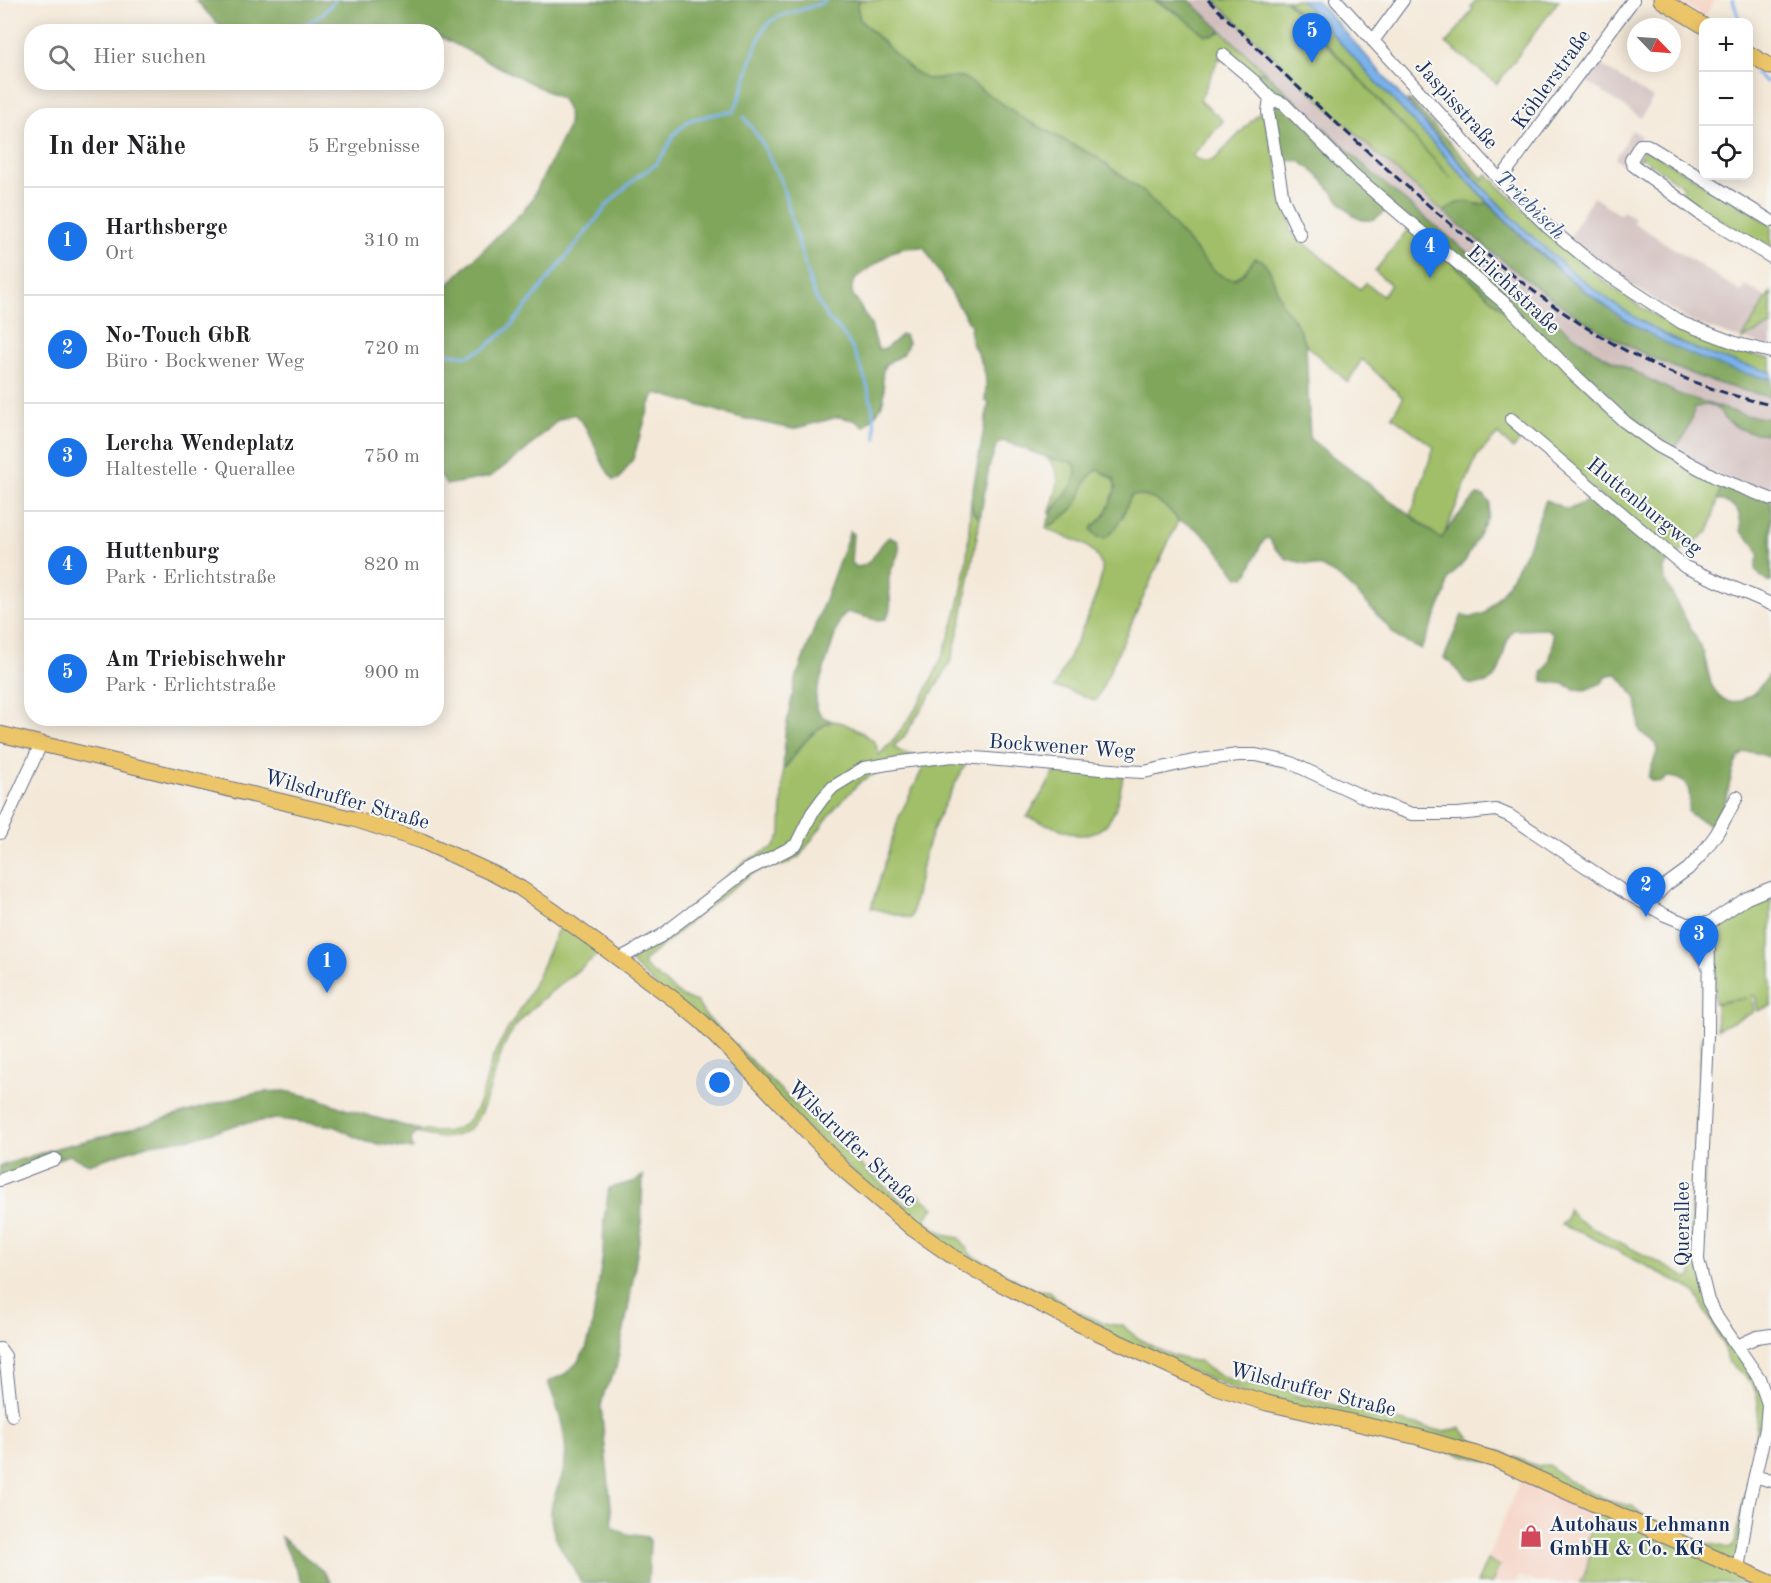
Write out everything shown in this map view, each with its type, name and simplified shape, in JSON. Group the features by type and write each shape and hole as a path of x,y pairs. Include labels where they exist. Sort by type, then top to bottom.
{"main road":[{"path":"1661,0 1699,23"},
{"path":"1753,56 1771,67"},
{"name":"Wilsdruffer Straße","path":"0,734 322,810 412,837 468,861 520,888 702,1022 845,1170 880,1202 952,1256 988,1277 1073,1321 1213,1386 1268,1403 1418,1437 1496,1460 1744,1575 1771,1583"}],"street":[{"name":"Jaspisstraße","path":"1336,0 1500,180 1548,228 1598,268 1682,323 1738,344 1771,352"},
{"path":"1373,41 1403,0"},
{"name":"Köhlerstraße","path":"1500,180 1633,0"},
{"name":"Erlichtstraße","path":"1223,55 1270,98 1284,105 1352,173 1509,306 1569,370 1625,422 1658,446 1717,478 1771,499"},
{"path":"1270,98 1268,112 1283,199 1300,235"},
{"path":"1771,221 1647,145 1640,145 1631,160 1633,165 1703,216 1771,257"},
{"name":"Huttenburgweg","path":"1511,419 1685,567 1770,606"},
{"path":"0,833 41,744"},
{"name":"Bockwener Weg","path":"619,959 661,936 747,870 796,845 822,798 852,775 864,768 953,756 1143,772 1193,761 1239,755 1289,762 1368,799 1412,814 1458,814 1496,810 1510,816 1564,854 1665,915 1687,924 1709,923"},
{"path":"1647,905 1702,854 1737,797"},
{"path":"1709,923 1747,898 1771,888"},
{"name":"Querallee","path":"1709,923 1708,1036 1698,1260 1708,1301 1718,1319 1768,1389 1766,1429 1755,1476 1744,1575"},
{"name":"Querallee","path":"1687,924 1708,967"},
{"path":"0,1180 55,1159"},
{"path":"1737,1346 1757,1337 1771,1335"},
{"path":"0,1348 5,1356 12,1415"},
{"path":"1755,1476 1771,1481"}],"shaded area":[{"path":"1189,0 1214,0 1375,152 1444,212 1567,309 1605,334 1747,392 1771,397 1771,499 1665,450 1695,399 1678,394 1598,353 1520,296 1374,175"},
{"path":"1677,0 1715,0 1705,17"},
{"path":"1596,62 1653,98 1641,118 1583,79"},
{"path":"1632,130 1641,136 1624,165 1615,159"},
{"path":"1593,197 1620,214 1623,211 1635,218 1633,222 1741,292 1746,285 1767,298 1742,338 1771,326 1771,347 1742,339 1691,322 1623,280 1569,238"},
{"path":"1524,1471 1599,1505 1589,1534 1588,1567 1579,1583 1538,1583 1519,1575 1515,1583 1492,1583 1499,1566 1487,1560"}],"green space":[{"path":"196,0 860,0 857,6 860,20 913,71 927,79 963,77 1026,120 1096,157 1146,194 1213,270 1225,278 1234,279 1243,274 1255,258 1262,260 1269,269 1283,306 1296,323 1306,345 1310,439 1441,539 1477,495 1484,496 1490,503 1488,517 1465,561 1448,579 1446,593 1421,649 1398,638 1361,597 1338,576 1321,567 1287,559 1274,547 1269,538 1262,543 1245,577 1238,577 1204,535 1187,523 1178,521 1170,510 1158,502 1139,495 1132,495 1115,529 1110,534 1105,538 1097,537 1091,529 1105,515 1116,488 1114,479 1099,470 1087,480 1075,506 1052,525 1047,524 1054,509 1071,488 1076,472 1075,464 1052,459 1002,441 997,444 989,467 980,519 973,512 971,500 989,402 985,401 985,375 970,338 971,326 924,247 894,251 857,277 852,285 852,293 871,325 878,349 885,349 901,335 904,335 908,342 903,353 884,368 882,405 864,427 854,420 838,417 793,429 742,418 657,393 652,398 633,459 619,479 614,480 608,472 586,428 574,414 558,420 525,451 490,477 446,485 444,481 444,288 531,201 567,129 568,114 564,103 562,99 444,39 444,24 218,24"},
{"path":"860,0 1154,0 1213,35 1222,31 1266,73 1259,72 1255,75 1219,58 1200,100 1223,121 1192,156 1202,161 1214,160 1263,109 1291,222 1290,231 1360,289 1366,283 1382,296 1391,285 1375,271 1412,224 1615,414 1723,482 1709,531 1677,555 1524,436 1513,449 1498,434 1477,456 1442,540 1411,515 1434,447 1392,416 1403,398 1362,359 1348,382 1306,345 1296,323 1283,306 1269,269 1255,258 1243,274 1234,279 1225,278 1213,270 1146,194 1096,157 1026,120 963,77 926,79 913,71 860,20 857,6"},
{"path":"1154,0 1189,0 1222,31 1213,35 1205,35 1175,11"},
{"path":"1214,0 1285,0 1451,178 1287,0 1301,0 1488,203 1462,203 1444,212 1375,152"},
{"path":"1476,0 1559,0 1497,84 1446,43 1473,9 1471,7"},
{"path":"1260,72 1266,73 1374,175 1520,296 1598,353 1678,394 1744,415 1771,419 1771,434 1740,429 1724,419 1716,408 1704,405 1695,408 1686,433 1675,448 1665,450 1569,370 1390,206 1380,216 1371,220 1363,220 1347,210 1324,181 1304,164 1297,161 1282,161 1273,110 1276,105 1255,75"},
{"path":"1407,100 1413,103 1483,179 1487,174 1566,249 1622,294 1684,331 1731,350 1771,359 1771,372 1722,359 1693,348 1650,327 1610,301 1572,272 1502,207"},
{"path":"1644,148 1771,224 1771,254 1680,194 1684,187 1641,157 1636,163"},
{"path":"1466,201 1479,205 1488,203 1547,261 1616,313 1653,336 1731,369 1771,379 1771,397 1685,372 1624,344 1584,320 1522,276 1444,212 1455,204"},
{"path":"1771,292 1771,326 1742,339 1767,298"},
{"path":"1046,457 1072,462 1075,464 1076,471 1073,485 1049,514 1058,477 1056,470"},
{"path":"1099,470 1114,479 1115,485 1113,499 1107,512 1092,526 1123,518 1132,495 1146,496 1164,505 1178,521 1096,701 1066,689 1054,688 1091,608 1102,566 1095,554 1085,545 1046,528 1047,524 1052,525 1075,506 1087,480"},
{"path":"1723,482 1771,499 1771,582 1762,578 1755,569 1759,554 1754,544 1741,531 1739,513 1730,504 1718,499"},
{"path":"1597,496 1671,558 1664,568 1665,581 1703,651 1711,684 1718,696 1729,702 1741,701 1755,693 1771,673 1771,758 1750,752 1741,755 1732,773 1723,810 1712,826 1691,815 1688,811 1690,798 1685,783 1675,778 1667,777 1662,782 1652,781 1648,777 1657,752 1657,743 1640,730 1636,699 1617,674 1608,675 1602,683 1585,690 1543,681 1542,673 1552,648 1552,632 1547,629 1513,630 1498,671 1488,682 1467,683 1455,667 1444,658 1462,615 1470,618 1485,613 1504,590 1527,550 1546,500 1568,510"},
{"path":"971,500 973,512 980,519 952,658 903,738 894,746 899,751 918,756 969,758 932,831 911,918 871,908 899,817 923,768 922,764 882,770 861,781 835,808 799,857 784,865 768,867 751,874 644,961 644,966 683,997 697,1002 704,1014 809,1118 819,1122 828,1136 906,1205 917,1193 934,1208 926,1217 927,1223 948,1236 960,1238 970,1254 1029,1287 1050,1291 1084,1315 1105,1323 1123,1325 1138,1338 1159,1349 1181,1358 1200,1361 1216,1373 1238,1382 1260,1386 1281,1385 1294,1395 1358,1411 1371,1407 1385,1417 1445,1432 1460,1428 1473,1441 1531,1464 1549,1465 1567,1480 1612,1502 1632,1506 1644,1516 1681,1534 1700,1542 1730,1548 1735,1543 1755,1446 1758,1401 1753,1385 1727,1361 1723,1343 1696,1294 1689,1288 1587,1235 1561,1225 1567,1219 1568,1209 1578,1220 1687,1278 1692,1277 1691,1211 1702,1037 1708,1036 1701,1276 1768,1404 1738,1569 1748,1573 1745,1583 1579,1583 1586,1571 1591,1522 1598,1505 1524,1471 1267,1403 1073,1321 912,1228 621,953 646,942 744,862 774,847 781,834 783,771 807,739 822,726 832,721 843,723 861,732 875,742 879,755 896,736 926,691 938,667 956,616 966,565"},
{"path":"850,531 853,534 851,562 857,567 868,563 889,537 898,541 898,554 889,577 889,614 886,619 876,620 847,612 840,619 816,694 816,709 823,717 832,721 817,730 804,742 783,771 785,734 795,681"},
{"path":"1059,766 1124,771 1113,814 1100,830 1077,835 1027,817"},
{"path":"1771,891 1771,1006 1758,1011 1755,996 1752,996 1754,1011 1752,1013 1717,1029 1716,1004 1747,998 1714,1003 1716,969 1713,952 1720,936 1717,923 1723,916"},
{"path":"560,924 601,952 552,991 517,1024 504,1046 482,1111 469,1129 450,1137 416,1133 419,1130 442,1132 453,1130 463,1125 474,1113 482,1097 494,1055 529,993"},
{"path":"285,1091 317,1098 345,1109 419,1130 411,1139 413,1149 366,1142 334,1126 277,1119 239,1124 193,1138 150,1144 89,1164 69,1155 0,1180 0,1166 60,1147 110,1135 241,1096"},
{"path":"643,1175 641,1228 628,1310 615,1372 605,1390 601,1406 613,1527 625,1533 647,1537 650,1541 648,1583 581,1583 558,1543 552,1525 552,1506 562,1476 566,1452 560,1416 548,1382 565,1374 577,1363 586,1349 591,1332 603,1254 604,1220 609,1188 636,1181"},
{"path":"280,1536 324,1572 331,1583 303,1583"},
{"path":"1487,1560 1499,1566 1492,1583 1477,1583"}],"water":[{"path":"1301,0 1316,0 1474,178 1560,261 1606,298 1656,330 1712,355 1771,372 1771,379 1720,366 1672,346 1627,320 1584,290 1506,220"}],"waterway":[{"path":"306,24 322,15 335,0"},
{"path":"444,353 468,356 486,347 510,327 610,202 638,176 655,165 675,133 690,120 733,112 755,48 767,25 780,16 820,4 826,0"},
{"path":"1733,0 1739,18"},
{"path":"1755,73 1766,82"},
{"path":"744,117 761,141 781,181 805,266"},
{"path":"807,271 820,307 846,338 863,374 871,399 876,439"}],"railway":[{"path":"1208,0 1319,107 1405,185 1511,274 1550,303 1590,330 1674,374 1721,391 1771,405"}],"place":[{"name":"Am Triebischwehr","path":"1312,63"},
{"name":"Huttenburg","path":"1430,278"},
{"name":"No-Touch GbR","path":"1646,917"},
{"name":"Lercha Wendeplatz","path":"1699,966"},
{"name":"Harthsberge","path":"327,993"},
{"name":"Autohaus Lehmann GmbH & Co. KG","path":"1531,1536"}],"water label":[{"name":"Triebisch","path":"1531,204"}]}
